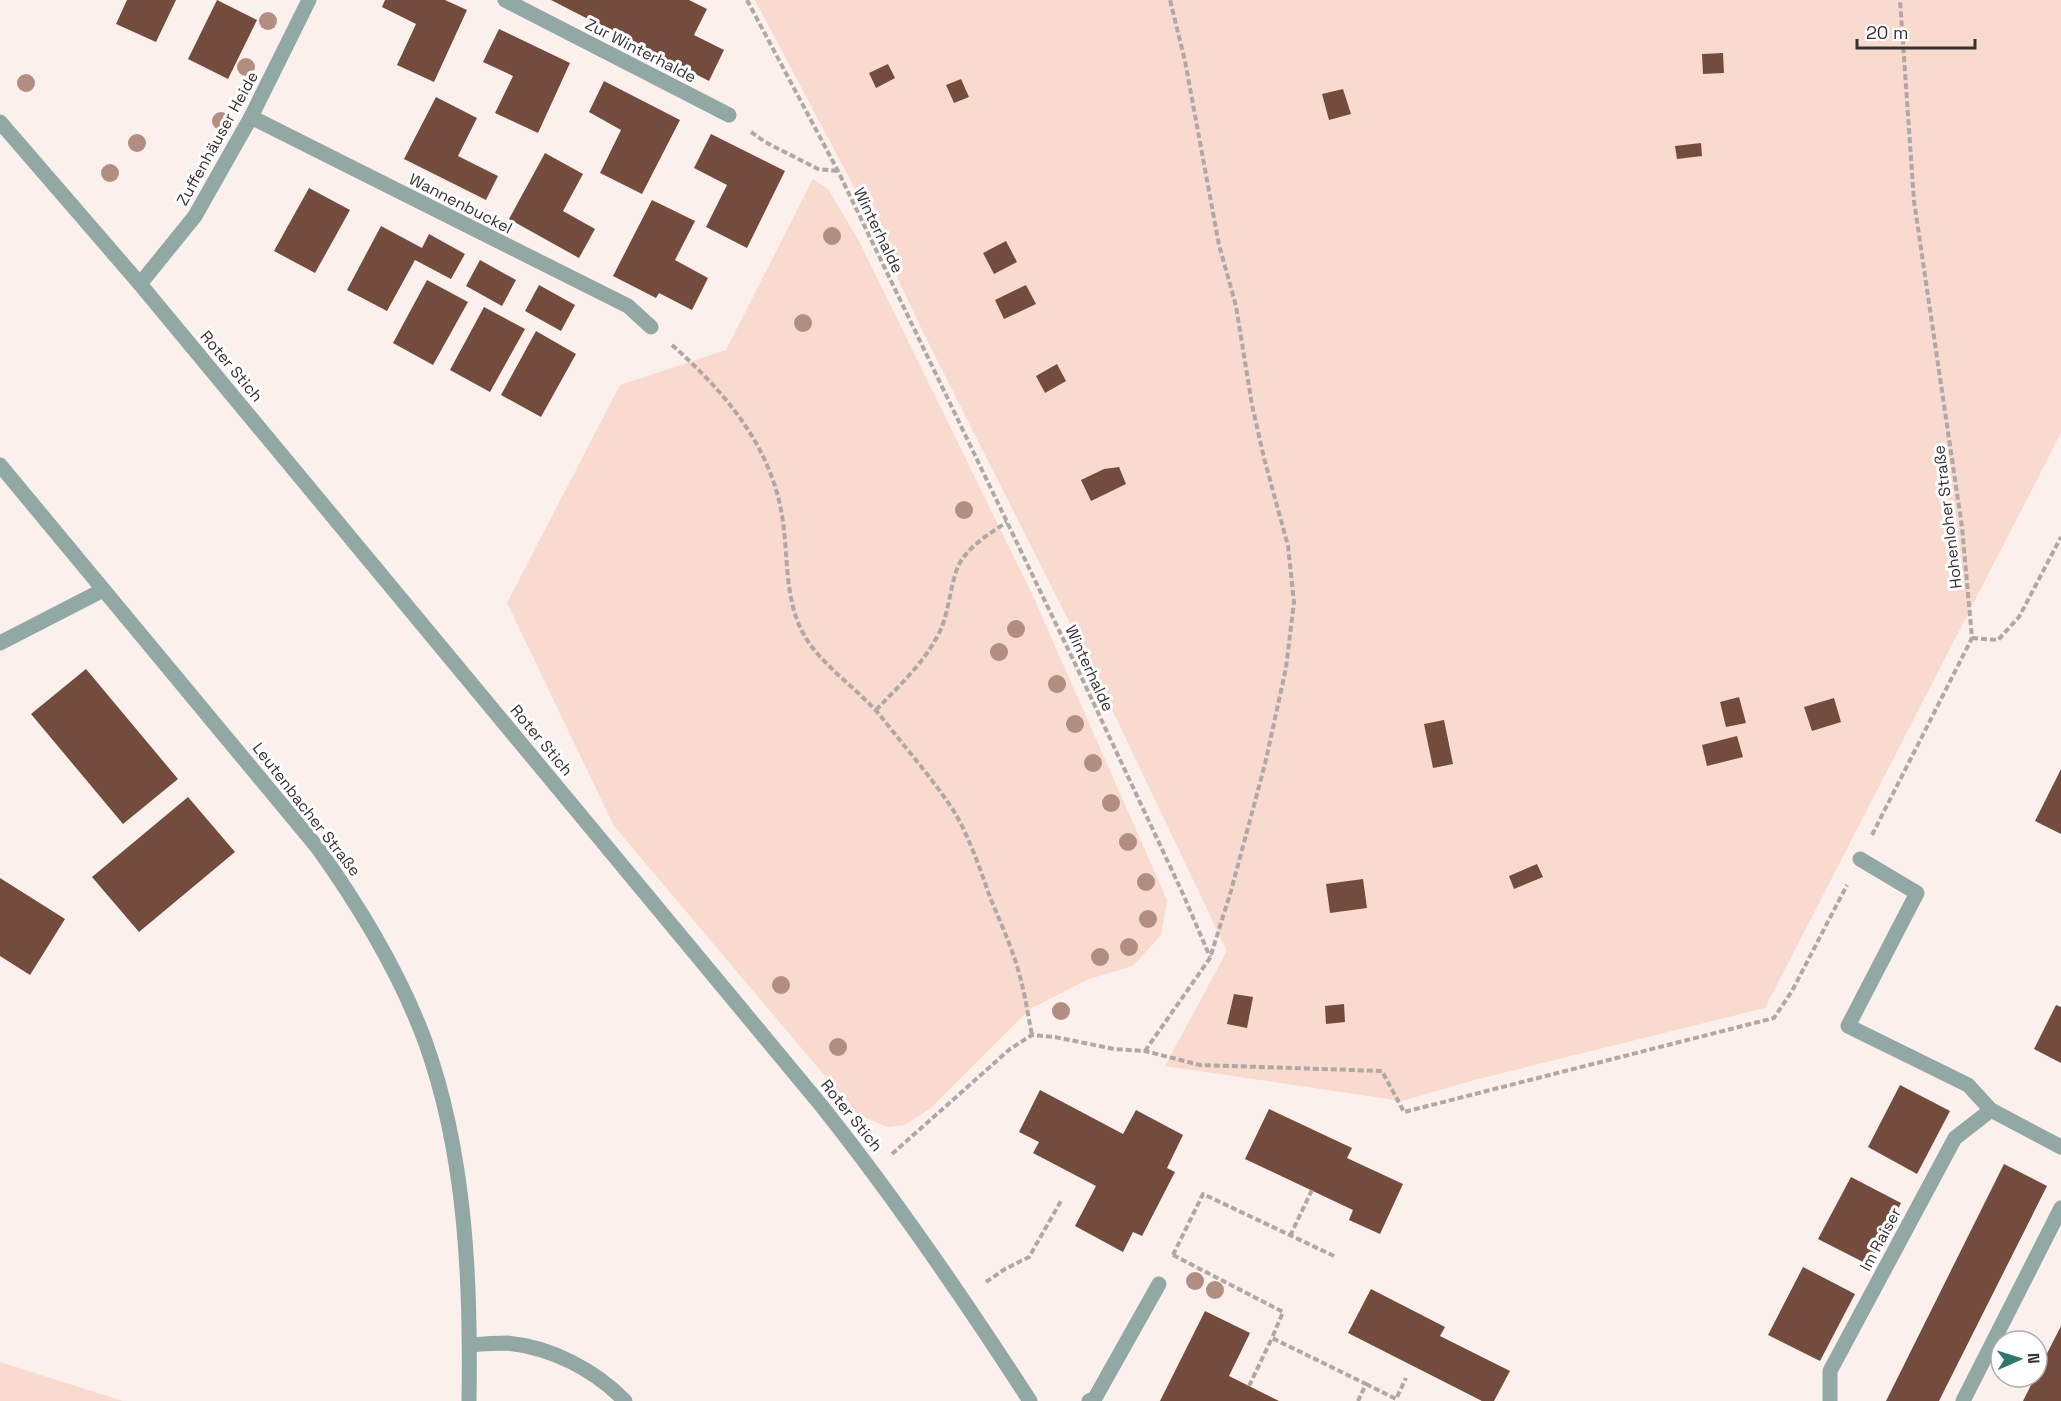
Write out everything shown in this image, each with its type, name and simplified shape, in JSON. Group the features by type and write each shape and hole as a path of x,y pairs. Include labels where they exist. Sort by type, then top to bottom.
{"street":[{"name":"Zur Winterhalde","path":"505,0 729,115"},
{"name":"Zuffenhäuser Heide","path":"140,284 195,216 251,117 306,1"},
{"name":"Wannenbuckel","path":"251,117 628,306 651,327"},
{"name":"Roter Stich","path":"0,122 140,284 820,1104 871,1168 963,1299 1030,1401"},
{"name":"Leutenbacher Straße","path":"0,465 317,847 349,892 388,958 425,1041 451,1144 461,1200 466,1257 470,1345 469,1401"},
{"path":"0,644 103,590"},
{"path":"1860,860 1917,893 1848,1026 1968,1085 1991,1110 2061,1147"},
{"name":"Im Raiser","path":"1830,1401 1830,1371 1955,1138 1991,1110"},
{"path":"1963,1401 2061,1208"},
{"path":"1089,1401 1095,1398 1159,1284"},
{"path":"470,1345 507,1343 552,1353 600,1378 625,1401"}],"path":[{"name":"Winterhalde","path":"747,0 838,171 1089,693 1183,894 1210,958"},
{"path":"1145,1051 1210,958 1231,891 1265,764 1287,668 1294,602 1288,546 1252,405 1236,306 1219,245 1185,61 1170,0"},
{"name":"Hohenloher Straße","path":"1900,0 1914,201 1962,527 1972,638"},
{"path":"765,142 818,169 838,171"},
{"path":"651,327 701,371 730,405 757,444 770,469 777,492 783,521 789,585 797,622 813,648 876,710 949,805 977,859 1019,972 1032,1035"},
{"path":"876,710 906,679 938,635 947,613 958,567 984,537 1007,522"},
{"path":"871,1168 902,1146 1010,1049 1032,1035 1055,1037 1114,1049 1145,1051 1200,1065 1382,1071 1404,1112 1774,1018 1792,991 1972,638 1998,640 2019,617 2061,537"},
{"path":"1290,1236 1312,1191"},
{"path":"1159,1284 1203,1194 1334,1256"},
{"path":"1005,1269 1029,1257 1061,1202"},
{"path":"1173,1255 1283,1312 1249,1386"},
{"path":"1272,1338 1396,1398 1406,1378"},
{"path":"1358,1401 1366,1384"}],"shaded area":[{"path":"755,0 2061,0 2061,433 1765,1008 1478,1079 1402,1101 1165,1066 1227,951 1086,655 923,332 854,187"},
{"path":"813,179 828,189 859,241 1032,594 1167,900 1161,935 1133,966 1089,979 1030,1009 931,1108 905,1125 887,1127 857,1114 614,826 507,603 620,385 726,350"},
{"path":"0,1362 123,1401 0,1401"}],"building":[{"path":"127,0 176,0 156,42 116,24"},
{"path":"217,0 257,20 228,79 188,59"},
{"path":"385,0 445,0 467,10 434,82 397,65 416,24 382,7"},
{"path":"551,0 689,0 707,9 694,35 724,50 709,81"},
{"path":"499,29 570,63 538,133 495,113 513,76 483,62"},
{"path":"1723,53 1724,73 1703,74 1702,54"},
{"path":"888,64 895,78 876,88 869,73"},
{"path":"961,79 969,97 954,103 946,85"},
{"path":"604,81 680,120 642,194 600,173 621,130 589,112"},
{"path":"1343,89 1351,114 1329,120 1322,94"},
{"path":"436,97 477,118 458,156 498,176 486,200 404,159"},
{"path":"711,134 785,171 747,248 706,227 727,185 694,168"},
{"path":"1701,143 1702,156 1677,159 1675,146"},
{"path":"545,153 583,174 563,211 595,229 579,258 509,219"},
{"path":"309,188 350,210 315,273 274,251"},
{"path":"652,200 695,221 675,260 708,278 692,310 659,293 656,298 613,276"},
{"path":"381,226 422,248 429,234 465,254 451,279 415,260 387,311 347,290"},
{"path":"1006,241 1017,262 994,274 983,253"},
{"path":"480,260 516,280 502,306 466,286"},
{"path":"427,280 468,302 433,365 393,343"},
{"path":"539,285 575,305 561,331 525,311"},
{"path":"1026,285 1036,304 1004,319 995,300"},
{"path":"484,307 525,329 490,392 450,370"},
{"path":"536,331 576,354 541,417 501,395"},
{"path":"1057,364 1066,381 1045,393 1036,376"},
{"path":"1119,467 1126,484 1091,501 1081,480 1104,469"},
{"path":"86,669 178,779 123,824 31,714"},
{"path":"1739,697 1746,723 1726,727 1720,702"},
{"path":"1834,698 1841,722 1812,731 1804,707"},
{"path":"1444,720 1453,764 1433,768 1424,724"},
{"path":"1737,736 1743,757 1707,766 1702,745"},
{"path":"2061,769 2061,834 2035,821"},
{"path":"188,797 235,852 139,932 92,877"},
{"path":"1537,864 1543,877 1514,889 1509,876"},
{"path":"0,878 65,919 30,975 0,956"},
{"path":"1363,879 1367,908 1330,913 1326,884"},
{"path":"1234,994 1253,997 1247,1028 1227,1024"},
{"path":"1344,1004 1345,1022 1326,1024 1325,1006"},
{"path":"2056,1005 2061,1007 2061,1063 2034,1049"},
{"path":"1900,1085 1950,1111 1917,1174 1868,1147"},
{"path":"1040,1090 1123,1134 1136,1110 1183,1135 1167,1168 1175,1172 1142,1236 1133,1232 1123,1252 1075,1226 1096,1186 1033,1153 1039,1142 1019,1132"},
{"path":"1269,1109 1352,1148 1347,1158 1403,1184 1380,1234 1349,1220 1353,1210 1245,1159"},
{"path":"2004,1164 2047,1186 1939,1401 1886,1401"},
{"path":"1851,1177 1901,1203 1869,1265 1818,1239"},
{"path":"1803,1267 1855,1294 1820,1361 1768,1335"},
{"path":"1371,1289 1445,1327 1440,1336 1510,1371 1494,1401 1482,1401 1348,1333"},
{"path":"1205,1311 1250,1333 1229,1376 1279,1401 1160,1401"},
{"path":"2061,1326 2061,1401 2023,1401 2029,1389 2049,1389 2049,1350"}]}
